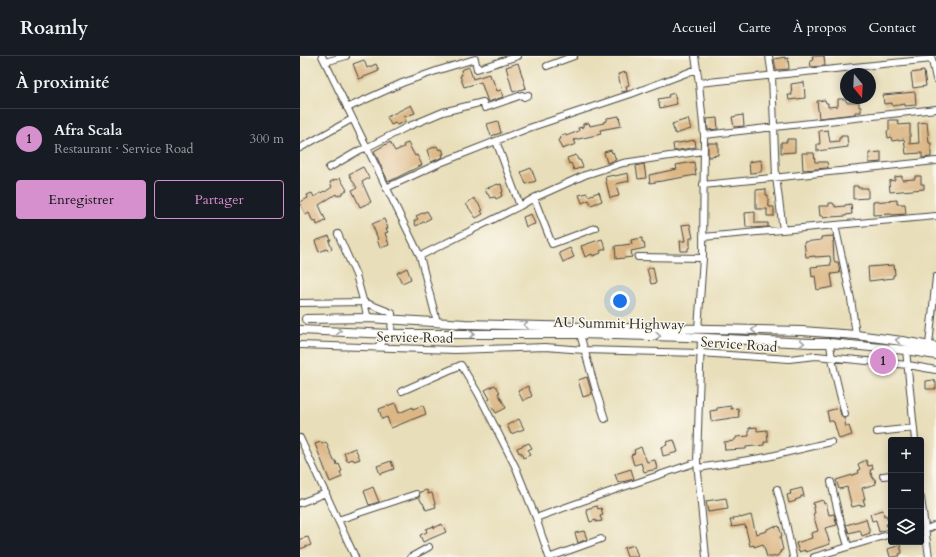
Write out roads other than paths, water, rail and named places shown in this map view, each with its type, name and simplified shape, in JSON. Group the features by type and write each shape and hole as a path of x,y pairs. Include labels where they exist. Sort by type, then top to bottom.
{"main road":[{"name":"AU Summit Highway","path":"306,319 368,318 465,324 802,331 902,340 932,346"},
{"name":"AU Summit Highway","path":"300,330 391,334 580,334 830,343 871,348 906,350 936,355"}],"street":[{"path":"322,56 420,256 437,322"},
{"path":"324,62 346,56"},
{"path":"347,108 402,83 474,58 477,69 518,56"},
{"path":"547,66 574,56"},
{"path":"695,56 704,135 703,258 698,329"},
{"path":"769,56 772,76 776,177 783,230"},
{"path":"699,83 931,58 936,79"},
{"path":"386,188 440,163 529,128 630,94 697,69"},
{"path":"329,168 360,150 407,127 443,112 483,102 485,108 522,95 524,97 528,95"},
{"path":"704,135 936,109"},
{"path":"300,148 352,119"},
{"path":"496,141 520,206"},
{"path":"420,256 534,198 585,175 623,163 703,151"},
{"path":"704,185 936,160"},
{"path":"534,198 552,244 595,228"},
{"path":"703,237 936,216"},
{"path":"834,225 851,299 856,335"},
{"path":"338,234 356,274 368,318"},
{"path":"638,257 703,258"},
{"path":"932,346 936,277"},
{"path":"300,303 364,302 392,313 391,334 376,348"},
{"path":"580,334 605,419"},
{"path":"701,338 697,465 706,557"},
{"path":"830,343 836,381 845,414"},
{"name":"Service Road","path":"300,345 455,350 545,346 584,350 700,353 788,359 816,356 908,365 936,370"},
{"path":"906,350 915,437"},
{"path":"402,391 461,365 478,393 516,468 550,557 601,539"},
{"path":"876,432 914,428"},
{"path":"300,438 355,557"},
{"path":"536,518 591,498 697,465 767,457 831,442"},
{"path":"883,476 888,475"},
{"path":"831,482 848,546"},
{"path":"777,489 793,557"},
{"path":"300,503 326,493"},
{"path":"338,520 416,494"},
{"path":"929,557 924,527 936,525"},
{"path":"814,557 888,535"},
{"path":"411,557 429,547"}],"place":[{"name":"Afra Scala","path":"883,361"}]}
